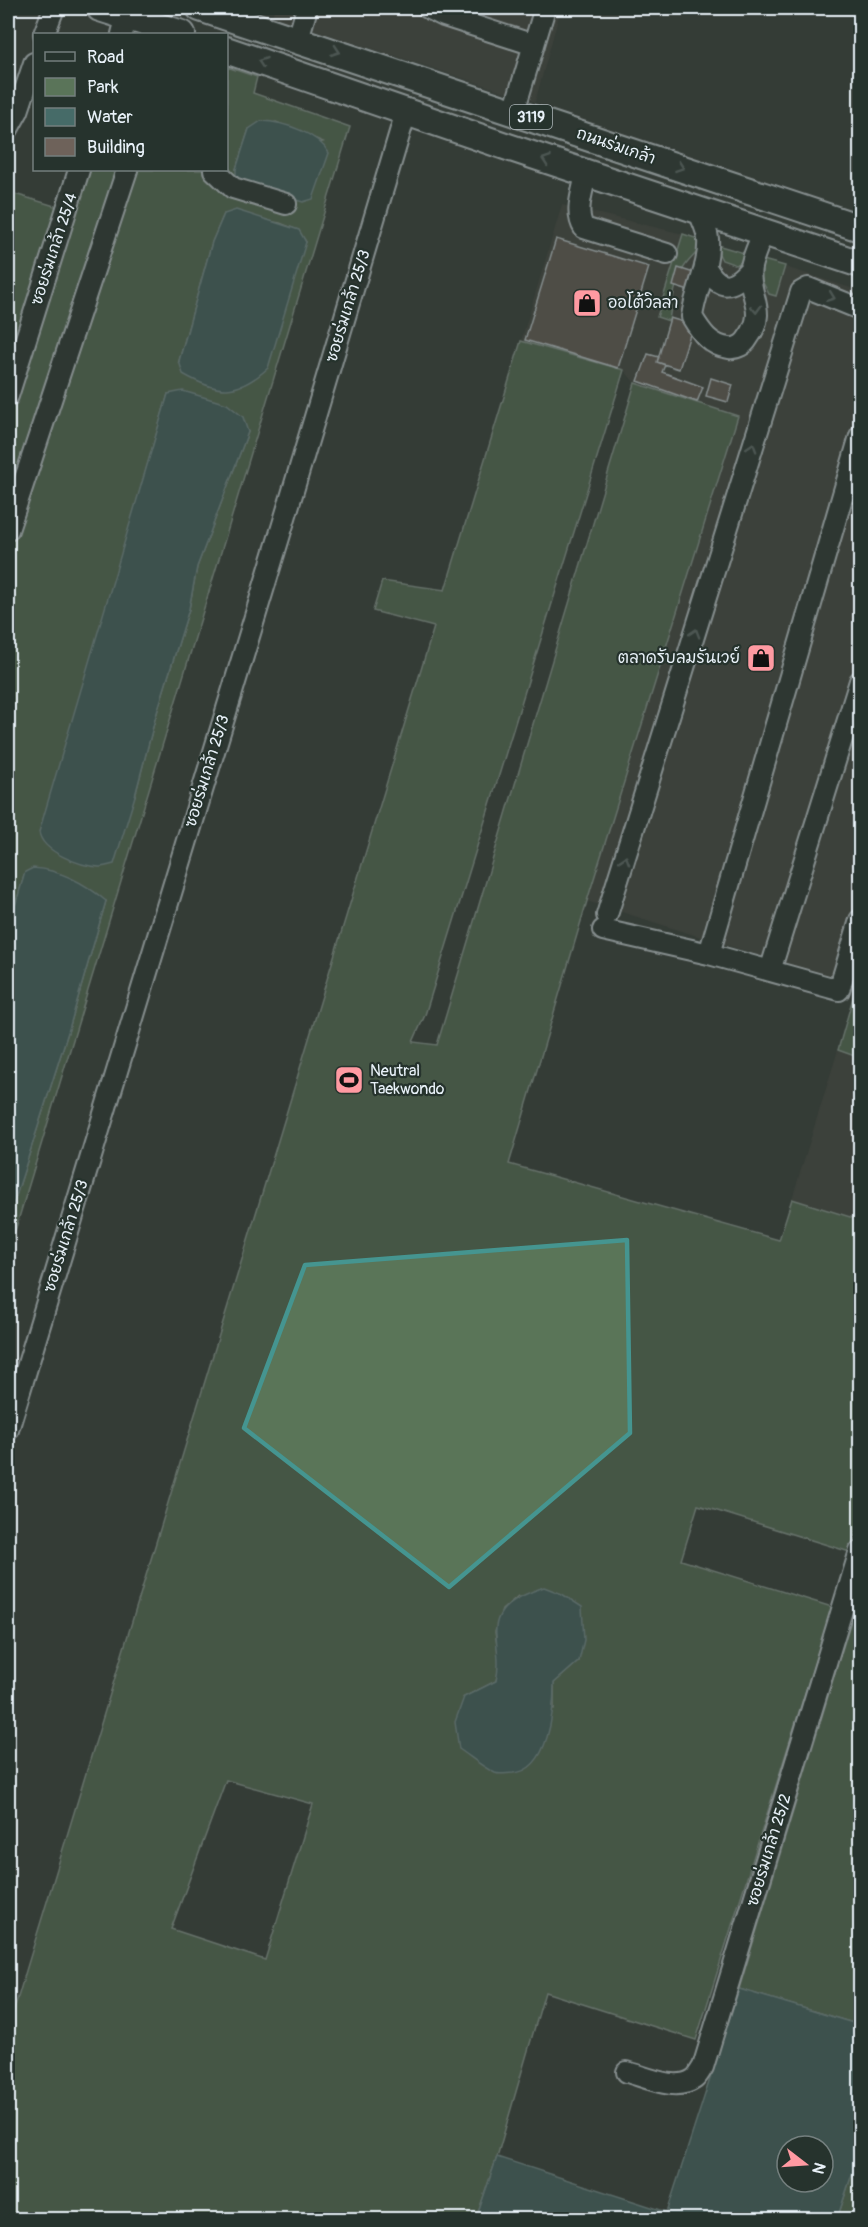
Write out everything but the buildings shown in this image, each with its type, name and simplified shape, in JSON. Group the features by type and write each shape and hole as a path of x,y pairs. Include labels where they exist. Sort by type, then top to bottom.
{"main road":[{"path":"100,8 124,25 175,33"},
{"name":"ถนนร่มเกล้า","path":"200,8 861,228"},
{"name":"3119","path":"228,51 586,174 861,264"}],"street":[{"path":"44,33 54,8"},
{"path":"298,39 307,8"},
{"path":"428,8 444,16 534,45"},
{"path":"514,111 545,8"},
{"path":"8,129 18,111 33,66"},
{"name":"ซอยร่มเกล้า 25/3","path":"8,1430 406,112"},
{"name":"ซอยร่มเกล้า 25/4","path":"8,396 79,171"},
{"path":"8,530 127,171"},
{"path":"214,171 233,188 286,204"},
{"path":"586,174 579,213 584,228 667,254"},
{"path":"699,212 708,238 705,266 694,298 692,317 708,340 731,349 744,345 757,318 751,268 763,232"},
{"path":"705,266 712,279 718,284 729,285 740,280 751,268"},
{"path":"861,309 808,288 801,291 605,922 839,990 861,920"},
{"path":"709,954 861,436"},
{"path":"770,970 861,681"},
{"name":"ซอยร่มเกล้า 25/2","path":"627,2072 671,2084 684,2084 695,2078 703,2067 764,1861 861,1551"}],"highlighted area":[{"path":"627,1240 630,1433 449,1587 244,1428 305,1265"}],"shaded area":[{"path":"275,8 561,8 535,102 272,16"},
{"name":"ตลาดรับลมรันเวย์","path":"562,205 683,234 860,291 860,969 855,986 587,901 738,416 635,383 624,370 521,341"},
{"path":"838,1050 860,1058 860,1220 792,1199"}],"green space":[{"path":"228,67 257,77 253,93 350,127 8,1254 8,1221 69,1029 106,901 25,873 8,930 8,421 86,171 228,171","holes":["276,122 323,142 236,169 249,129","224,214 280,223 298,230 306,242 179,361 212,242","168,394 248,432 197,567 189,609 155,719 135,796 100,629"]},
{"path":"8,192 58,207 8,371"},
{"path":"683,234 704,241 679,277 669,321 657,317"},
{"path":"717,245 744,253 742,261 736,265 722,260"},
{"path":"763,260 785,266 776,296 769,294 761,279"},
{"path":"521,341 624,370 425,1015 413,1042 437,1045 635,383 738,416 587,901 509,1164 779,1240 792,1199 860,1220 860,1518 850,1552 698,1505 681,1560 832,1607 696,2040 545,1992 497,2157 476,2219 8,2220 8,2030 434,627 373,611 382,581 445,590","holes":["518,1596 579,1661 554,1683 554,1709 464,1697 496,1681 500,1665 495,1632 502,1610","226,1780 313,1804 265,1960 171,1929"]},
{"path":"860,973 860,1058 838,1050"},
{"path":"860,1591 860,2025 739,1989"},
{"path":"860,2150 860,2219 837,2219"}],"water":[{"path":"261,121 290,126 309,134 329,153 313,199 303,202 257,189 236,178 236,169 249,129"},
{"path":"236,210 299,230 306,242 268,368 247,384 227,389 195,381 183,374 179,361 212,242 224,214"},
{"path":"183,391 227,404 243,417 248,432 197,567 189,609 114,864 101,867 91,866 72,861 54,852 47,846 39,832 168,394"},
{"path":"33,868 72,879 106,901 69,1029 8,1221 8,930 25,872"},
{"path":"544,1587 562,1594 582,1607 584,1640 579,1661 554,1683 551,1723 542,1751 535,1762 525,1770 497,1774 459,1749 455,1722 464,1697 496,1681 498,1663 496,1625 499,1616 510,1603"},
{"path":"739,1989 860,2025 860,2150 837,2219 476,2219 497,2157 667,2212"}],"place":[{"name":"ออโต้วิลล่า","path":"587,303"},
{"name":"ตลาดรับลมรันเวย์","path":"761,658"},
{"name":"Neutral Taekwondo","path":"349,1080"}]}
